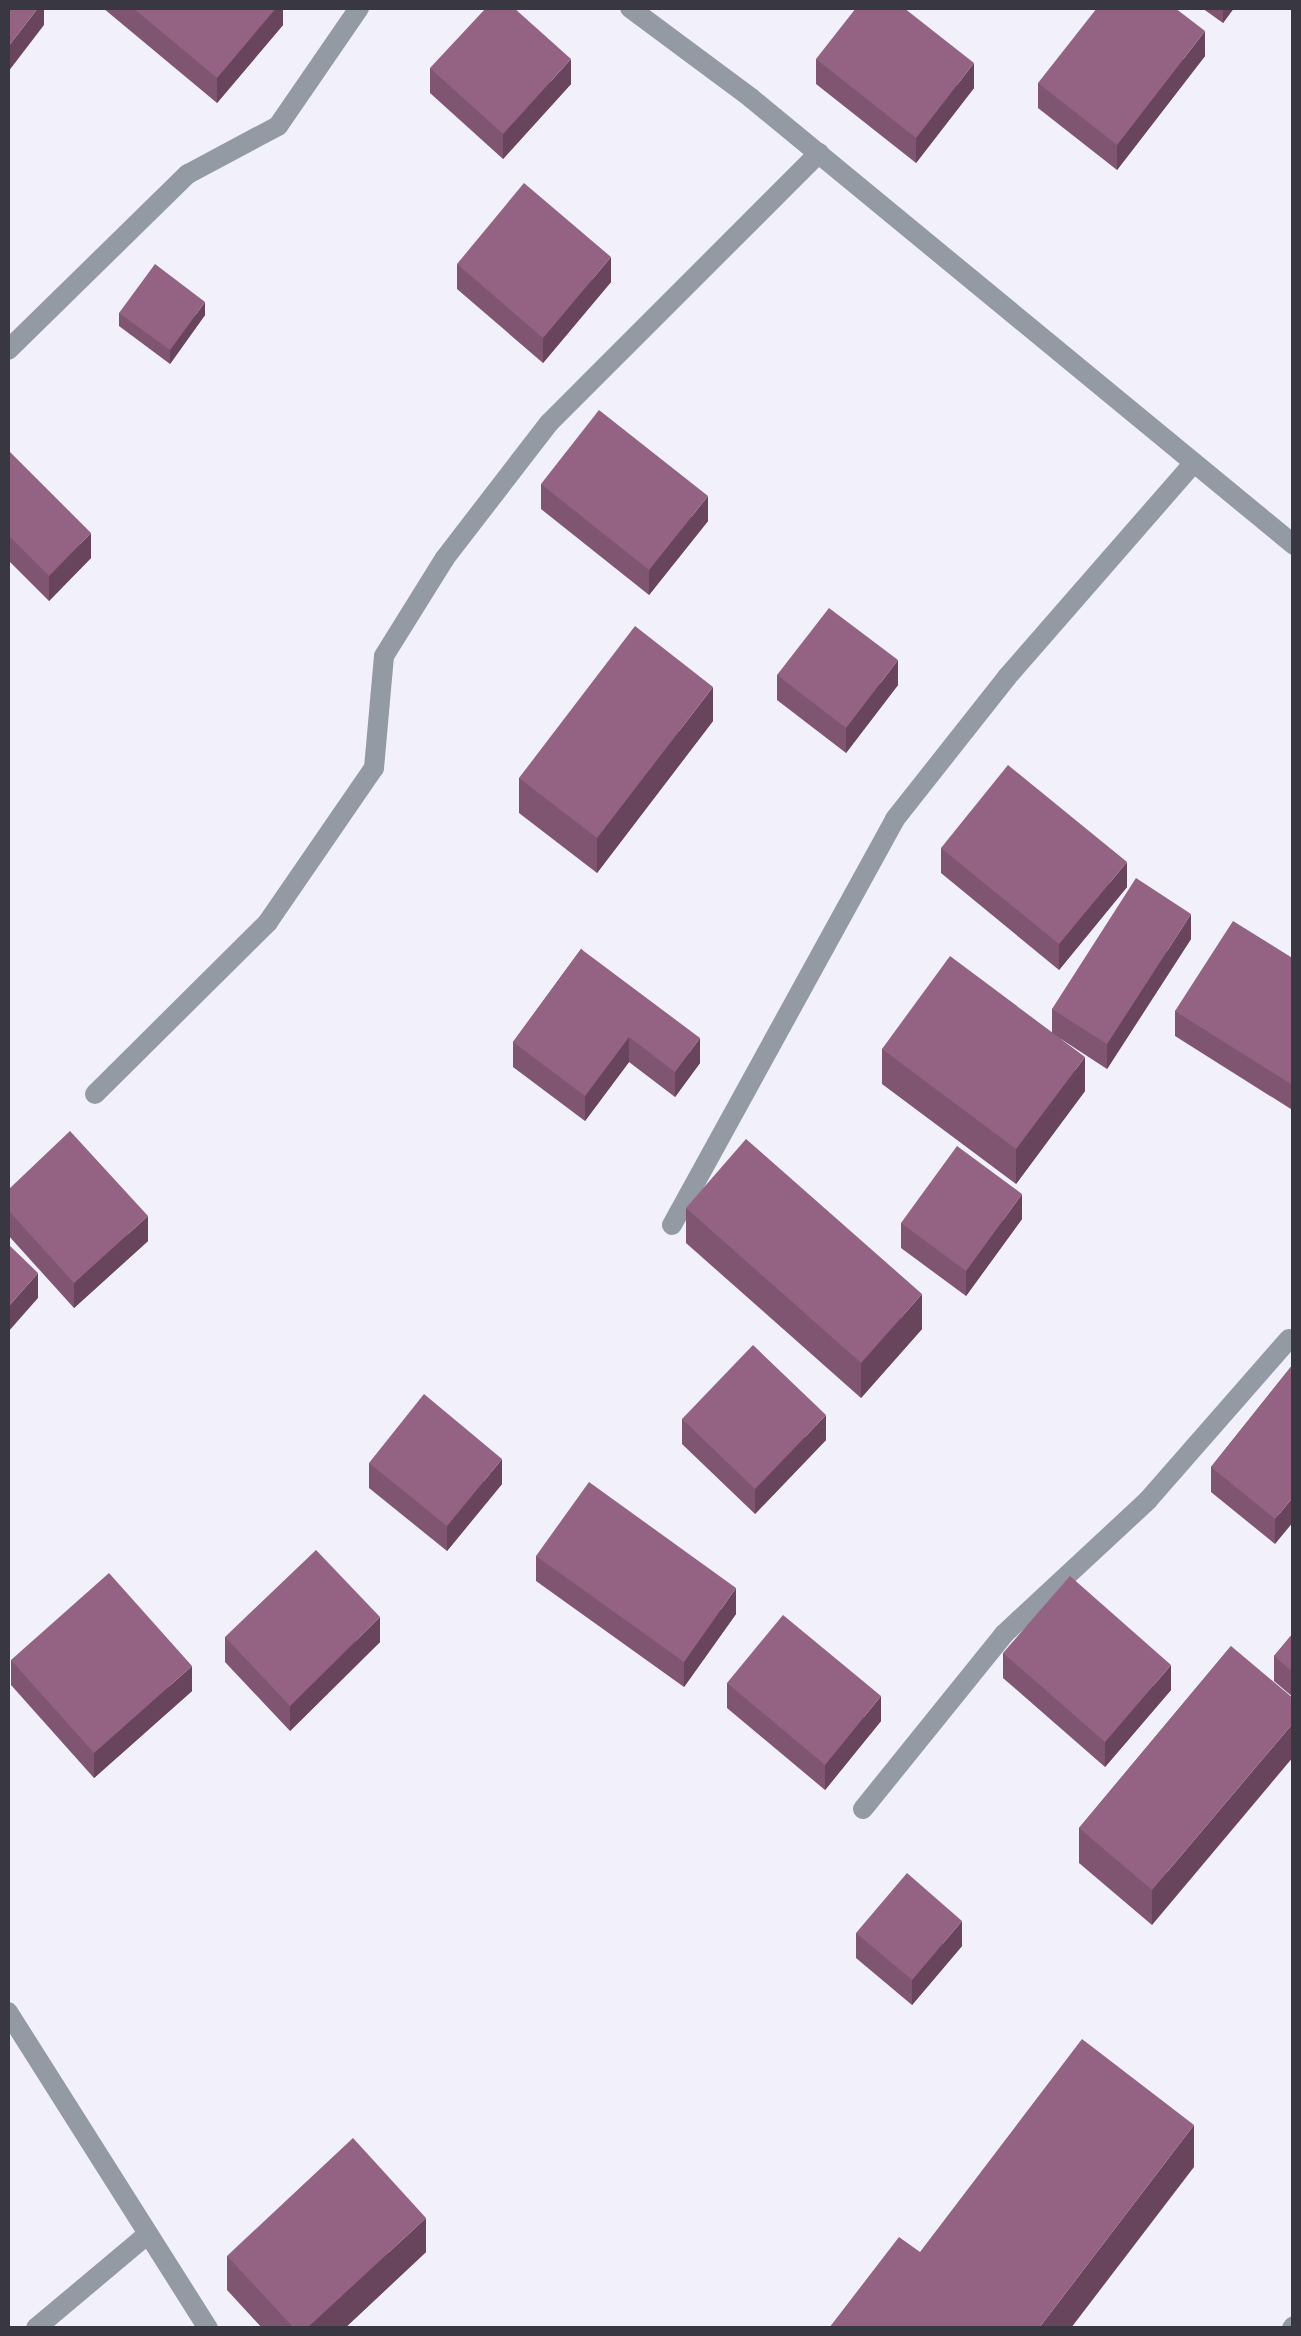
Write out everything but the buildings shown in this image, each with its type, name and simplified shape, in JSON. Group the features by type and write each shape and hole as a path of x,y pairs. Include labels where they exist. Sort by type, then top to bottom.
{"street":[{"path":"8,350 188,174 278,126 359,8"},
{"path":"630,8 819,154 1294,544"},
{"path":"95,1094 268,922 374,768 384,656 445,558 548,422 819,154"},
{"path":"672,1225 895,819 1007,677 1194,463"},
{"path":"863,1808 1004,1634 1148,1500 1292,1338"},
{"path":"8,2012 208,2328"},
{"path":"36,2328 148,2234"}]}
